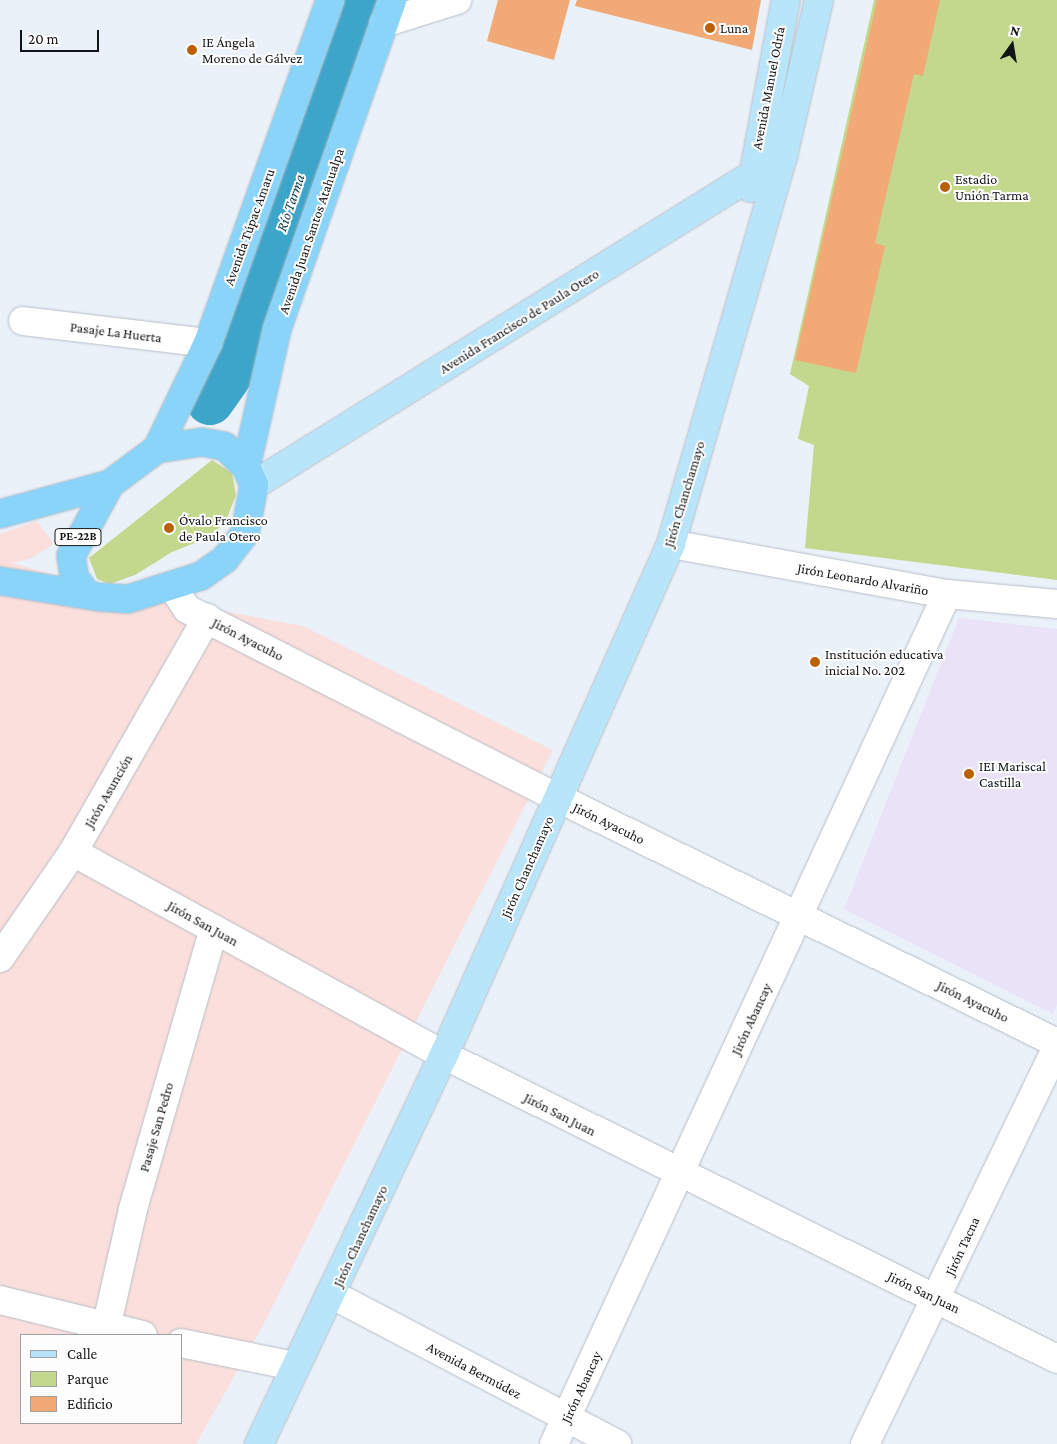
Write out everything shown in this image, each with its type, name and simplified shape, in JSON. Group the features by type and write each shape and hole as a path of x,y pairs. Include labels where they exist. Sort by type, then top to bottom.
{"highway":[{"name":"Avenida Túpac Amaru","path":"157,449 208,343 330,0"},
{"name":"Avenida Juan Santos Atahualpa","path":"250,476 277,329 388,11"},
{"name":"PE-22B","path":"0,514 110,484 157,449 202,442 224,446 250,476"},
{"path":"0,581 128,599 173,588 225,559 244,533 250,476"},
{"name":"PE-22B","path":"86,594 74,576 71,556 110,484"}],"main road":[{"name":"Avenida Manuel Odría","path":"751,177 786,0"},
{"name":"Avenida Manuel Odría","path":"783,156 819,0"},
{"name":"Avenida Francisco de Paula Otero","path":"250,476 751,177 783,156"},
{"name":"Jirón Chanchamayo","path":"259,1444 294,1366 333,1295 444,1055 671,544 783,156"},
{"name":"Jirón Chanchamayo","path":"748,272 751,177"}],"street":[{"path":"388,11 457,0"},
{"name":"Pasaje La Huerta","path":"23,321 208,343"},
{"name":"Jirón Leonardo Alvariño","path":"671,544 947,594 1057,604"},
{"name":"Jirón Ayacuho","path":"173,588 187,609 558,798 799,915 1057,1044"},
{"name":"Jirón Abancay","path":"554,1444 947,594"},
{"name":"Jirón Asunción","path":"0,958 73,852 207,618"},
{"name":"Jirón San Juan","path":"73,852 444,1055 680,1175 938,1298 1057,1359"},
{"name":"Pasaje San Pedro","path":"106,1328 133,1209 214,930"},
{"name":"Jirón Tacna","path":"865,1444 938,1298 1057,1044"},
{"name":"Avenida Bermúdez","path":"333,1295 616,1444"},
{"path":"0,1300 106,1328 138,1334"},
{"path":"182,1343 294,1366"}],"shaded area":[{"path":"37,521 54,544 30,559 12,563 101,588 303,626 553,750 263,1325 196,1444 0,1444 0,534"},
{"path":"959,618 1057,629 1057,1004 1053,1014 844,909"}],"green space":[{"name":"Estadio Unión Tarma","path":"874,0 1057,0 1057,580 805,548 814,445 798,439 809,386 790,374"},
{"path":"212,460 232,473 236,495 225,523 207,538 172,552 135,575 110,584 97,579 89,558"}],"building":[{"path":"498,0 570,0 554,60 487,41"},
{"name":"Luna","path":"577,0 761,0 752,50 575,6"},
{"path":"877,0 940,0 923,76 914,74 875,243 885,246 856,373 795,360"}],"waterway":[{"name":"Río Tarma","path":"210,401 232,370 363,0"}],"place":[{"name":"Luna","path":"710,28"},
{"name":"IE Ángela Moreno de Gálvez","path":"192,50"},
{"name":"Estadio Unión Tarma","path":"945,187"},
{"name":"Óvalo Francisco de Paula Otero","path":"169,528"},
{"name":"Institución educativa inicial No. 202","path":"815,662"},
{"name":"IEI Mariscal Castilla","path":"969,774"}]}
